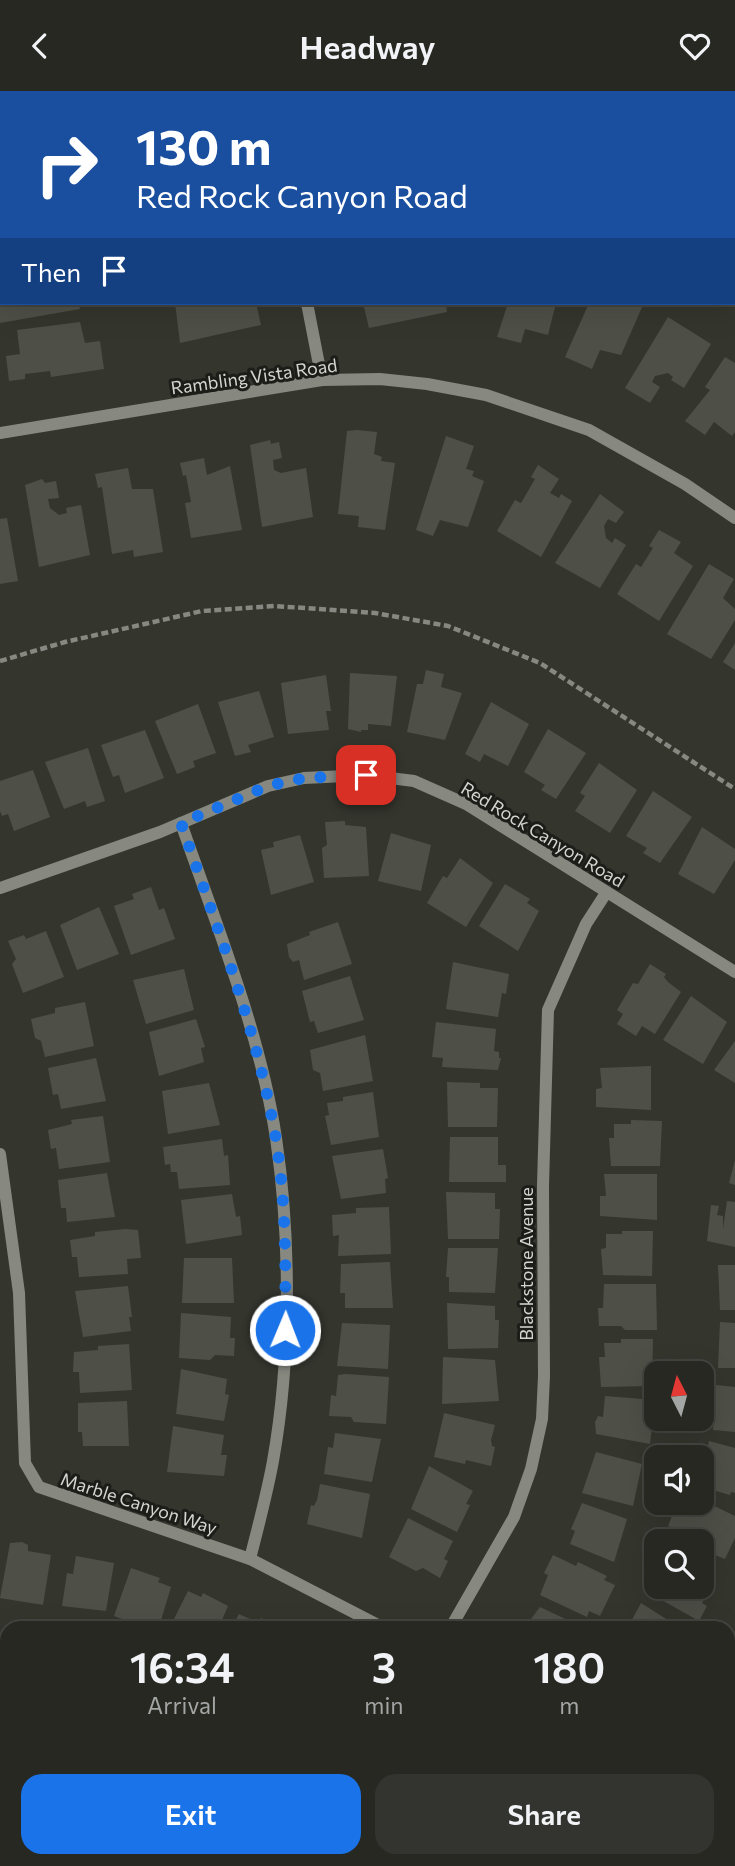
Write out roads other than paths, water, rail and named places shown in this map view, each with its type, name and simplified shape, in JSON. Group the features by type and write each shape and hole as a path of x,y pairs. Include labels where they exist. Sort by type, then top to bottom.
{"street":[{"path":"307,305 322,380"},
{"name":"Rambling Vista Road","path":"0,433 322,380 380,379 427,384 516,404 589,430 685,484 735,518"},
{"name":"Red Rock Canyon Road","path":"0,888 181,823 268,786 304,778 366,775 414,781 466,804 735,972"},
{"path":"181,823 238,988 265,1089 279,1162 285,1330 272,1462 250,1559"},
{"name":"Blackstone Avenue","path":"454,1621 514,1517 531,1469 542,1419 543,1186 548,1010 586,924 606,893"},
{"name":"Marble Canyon Way","path":"0,1154 19,1293 25,1463 39,1487 250,1559 370,1621"}]}
